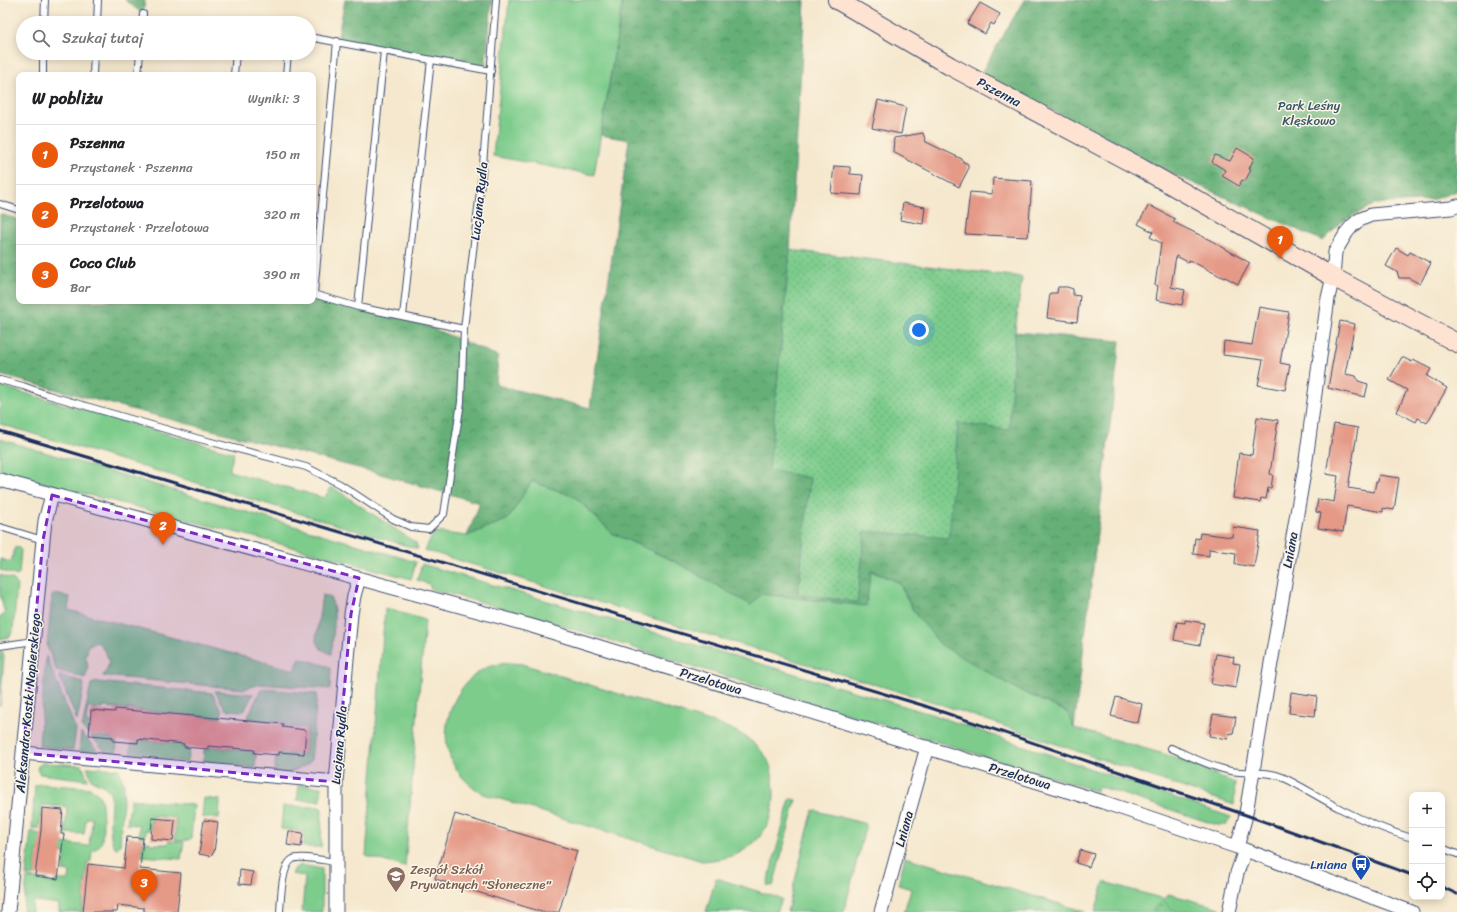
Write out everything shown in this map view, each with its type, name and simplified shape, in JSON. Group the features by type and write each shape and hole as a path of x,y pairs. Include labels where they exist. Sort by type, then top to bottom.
{"street":[{"name":"Pszenna","path":"837,0 950,66 1141,168 1333,276 1457,343"},
{"name":"Lniana","path":"1229,912 1237,873 1252,773 1305,467 1328,298 1333,276 1335,252 1346,232 1359,220 1371,215 1451,208 1457,206"},
{"name":"Przelotowa","path":"0,480 532,626 1103,802 1241,848 1412,912"},
{"name":"Aleksandra Kostki Napierskiego","path":"8,912 45,521 52,495"},
{"name":"Lucjana Rydla","path":"336,912 336,782 351,614 359,578"},
{"name":"Lniana","path":"881,912 927,747"},
{"path":"22,753 336,782"}],"lane":[{"path":"44,16 45,0"},
{"path":"97,16 98,0"},
{"name":"Lucjana Rydla","path":"0,380 196,438 306,467 340,484 393,519 411,527 429,529 444,514 461,402 464,329 482,181 496,0"},
{"path":"316,38 384,50 491,72"},
{"path":"316,262 337,42"},
{"path":"358,307 384,50"},
{"path":"43,60 43,72"},
{"path":"93,72 94,60"},
{"path":"138,72 139,60"},
{"path":"234,72 235,60"},
{"path":"286,72 287,60"},
{"path":"403,316 431,60"},
{"path":"0,204 16,209"},
{"path":"316,295 358,307 464,329"},
{"path":"0,527 43,540"},
{"path":"0,646 34,641"},
{"path":"1170,748 1230,771 1252,773 1267,772 1282,777 1342,810 1386,830 1409,837"},
{"path":"1445,849 1457,854"},
{"path":"280,912 284,872 288,864 293,859 300,858 336,862"}],"highlighted area":[{"path":"52,495 359,578 351,614 336,782 23,753 43,540"}],"green space":[{"path":"125,0 145,0 143,14"},
{"path":"345,0 492,0 485,70 337,41"},
{"path":"509,0 623,0 594,175 493,156"},
{"path":"623,0 805,1 790,250 769,470 810,478 798,593 857,602 865,531 948,538 958,423 1009,430 1015,332 1120,341 1074,728 1067,712 1017,689 941,645 914,612 899,582 871,571 866,606 761,594 751,605 674,561 612,533 575,497 532,481 508,519 467,536 480,503 370,471 0,375 0,214 16,219 16,304 316,304 316,300 358,307 403,316 498,356 496,385 590,408 629,140 601,135"},
{"name":"Park Leśny Klęskowo","path":"1024,0 1457,0 1457,191 1431,200 1375,204 1343,221 1323,241 1173,174 981,73"},
{"path":"790,250 1022,277 1015,332 1009,430 958,423 949,538 865,531 857,602 798,594 810,478 769,470"},
{"path":"0,386 234,453 229,471 324,498 332,487 416,543 418,549 0,424"},
{"path":"0,439 416,562 411,579 62,488 0,470"},
{"path":"531,481 575,497 612,533 674,561 760,594 796,597 870,571 899,582 914,612 1017,689 1067,712 1074,728 1181,759 1235,783 1234,805 934,702 424,550 435,532 467,536 508,519"},
{"path":"15,547 21,550 19,574 17,576 0,570 0,559 11,562"},
{"path":"422,564 931,714 1231,817 1226,825 1217,825 1098,786 1096,791 528,615 431,589 429,584 417,580"},
{"path":"0,575 14,580 17,584 13,631 9,637 0,639 0,616 5,614 0,594"},
{"path":"54,594 70,597 68,610 294,670 300,658 327,666 331,669 330,689 260,684 245,689 103,676 109,662 98,642 88,645 85,656 88,667 85,678 56,670 47,646 52,596"},
{"path":"322,595 330,598 334,609 331,654 321,649 316,640"},
{"path":"385,608 425,620 405,867 366,856"},
{"path":"0,651 2,651 4,657 0,706"},
{"path":"46,656 76,730 73,750 39,746"},
{"path":"498,664 522,664 723,726 745,736 759,748 765,756 772,774 774,792 772,812 764,831 750,846 737,854 702,861 478,791 459,774 450,757 446,732 448,718 458,694 466,683 475,675 486,668"},
{"path":"59,675 82,682 84,685 77,721"},
{"path":"97,682 212,693 222,711 221,718 103,707 103,709 88,708 86,720 89,723 88,734 82,728 91,684"},
{"path":"265,689 317,694 311,761 287,774 274,773 276,756 280,756 280,753 305,755 307,728 284,726 284,722 247,719 260,691"},
{"path":"215,691 253,694 244,711 226,710"},
{"path":"81,733 101,754 79,751"},
{"path":"90,736 112,738 112,742 117,742 116,755 109,755"},
{"path":"139,740 183,744 182,748 189,749 188,762 131,756 131,744 138,744"},
{"path":"209,747 253,751 253,754 256,754 255,768 203,763 204,750 209,750"},
{"path":"43,763 82,765 88,780 40,774 37,769 38,766"},
{"path":"87,767 119,769 124,785 120,845 116,849 110,832 111,797 109,791 104,786 92,780"},
{"path":"41,784 90,788 97,793 101,799 103,835 99,846 92,851 91,861 87,863 82,912 59,912 59,904 33,901 32,912 23,912 27,878 48,880 48,883 55,883 55,880 69,880 70,872 63,871 65,853 37,851 34,876 26,876 31,831 51,836 63,834 62,843 89,846 91,835 92,818 86,818 84,834 65,833 67,807 42,805 39,829 32,828 35,785"},
{"path":"299,785 321,787 321,801 297,800"},
{"path":"204,798 220,800 219,818 202,817"},
{"path":"131,799 194,805 191,838 185,840 175,840 176,818 152,816 151,830 146,830 145,837 139,836 139,825 127,824"},
{"path":"790,799 796,800 773,886 767,885"},
{"path":"283,806 319,807 322,809 321,847 303,847 305,832 281,829"},
{"path":"813,810 866,824 844,912 787,912"},
{"path":"169,841 184,842 181,859 128,855 125,850 142,851 143,842 150,842 150,844 168,844"},
{"path":"905,857 1086,912 904,912 911,889 898,885"},
{"path":"301,865 322,869 322,912 302,912 305,876 292,874 295,868"},
{"path":"716,878 782,899 777,912 706,912"},
{"path":"1104,882 1164,900 1169,894 1220,908 1219,912 1175,912 1164,901 1152,912 1095,912"},
{"path":"1164,901 1175,912 1152,912"}],"building":[{"path":"980,3 1000,14 994,25 991,23 985,34 967,24"},
{"path":"878,100 906,107 901,134 872,128"},
{"path":"923,133 926,142 962,159 962,161 968,164 968,170 959,187 893,152 894,138"},
{"path":"1237,148 1254,158 1249,169 1251,170 1245,181 1242,180 1239,186 1222,176 1225,170 1212,162 1215,155 1230,161"},
{"path":"834,166 850,167 850,174 863,175 861,195 831,193"},
{"path":"993,178 1032,181 1028,237 965,234 970,192 992,194"},
{"path":"903,203 925,207 923,224 900,220"},
{"path":"1149,205 1175,219 1173,222 1212,241 1250,263 1238,284 1189,260 1188,262 1176,256 1171,287 1185,290 1182,305 1156,300 1158,286 1155,285 1161,243 1150,237 1153,232 1138,224"},
{"path":"1396,248 1408,255 1410,252 1431,263 1420,284 1409,278 1399,278 1397,272 1386,266"},
{"path":"1058,287 1073,289 1073,295 1080,296 1077,322 1047,318 1050,293 1057,293"},
{"path":"1259,307 1289,312 1280,363 1290,365 1285,390 1258,385 1263,360 1223,355 1224,341 1252,345"},
{"path":"1340,321 1355,324 1345,374 1356,376 1358,381 1368,384 1365,397 1328,388"},
{"path":"1402,357 1412,362 1413,360 1431,369 1427,376 1447,388 1427,423 1418,418 1416,422 1397,412 1407,390 1389,380"},
{"path":"1257,417 1278,420 1270,474 1273,475 1271,488 1268,488 1266,499 1261,498 1260,502 1233,498 1239,453 1252,455"},
{"path":"1334,424 1358,428 1348,488 1374,492 1379,475 1399,478 1394,510 1383,508 1383,512 1347,506 1343,532 1318,528 1321,513 1316,512 1318,499 1334,502 1338,476 1326,474"},
{"path":"1233,527 1260,531 1254,567 1235,564 1236,553 1209,549 1209,556 1193,554 1195,538 1199,539 1200,533 1232,537"},
{"path":"1185,620 1204,623 1200,645 1174,640 1177,622 1185,623"},
{"path":"1216,654 1234,657 1233,663 1240,664 1236,688 1211,684"},
{"path":"1291,692 1317,696 1315,716 1289,713"},
{"path":"1116,697 1142,704 1138,723 1111,716"},
{"path":"115,709 283,724 282,727 306,730 304,754 279,752 279,755 254,753 255,750 208,746 208,749 184,747 184,744 138,739 138,743 113,741 113,737 89,735 91,710 115,712"},
{"path":"1213,714 1236,717 1233,734 1229,733 1228,739 1209,736"},
{"path":"42,808 63,810 61,834 64,834 58,879 35,876 41,830"},
{"path":"455,814 577,851 559,912 542,912 435,879"},
{"path":"152,818 175,820 173,841 151,839"},
{"path":"204,820 218,822 214,852 210,856 199,854"},
{"path":"289,831 303,833 301,847 287,845"},
{"path":"127,837 143,838 140,869 181,873 177,912 144,912 144,908 118,905 117,912 83,912 88,864 124,868"},
{"path":"1080,850 1094,854 1089,867 1076,863"},
{"path":"240,870 253,872 251,885 239,884"}],"railway":[{"path":"0,431 922,705 1246,815 1409,874"},
{"path":"1445,888 1457,894"}],"place":[{"name":"Pszenna","path":"1280,259"},
{"name":"Przelotowa","path":"163,545"},
{"name":"Lniana","path":"1361,881"},
{"name":"Zespół Szkół Prywatnych \"Słoneczne\"","path":"396,893"},
{"name":"Coco Club","path":"144,902"}]}
